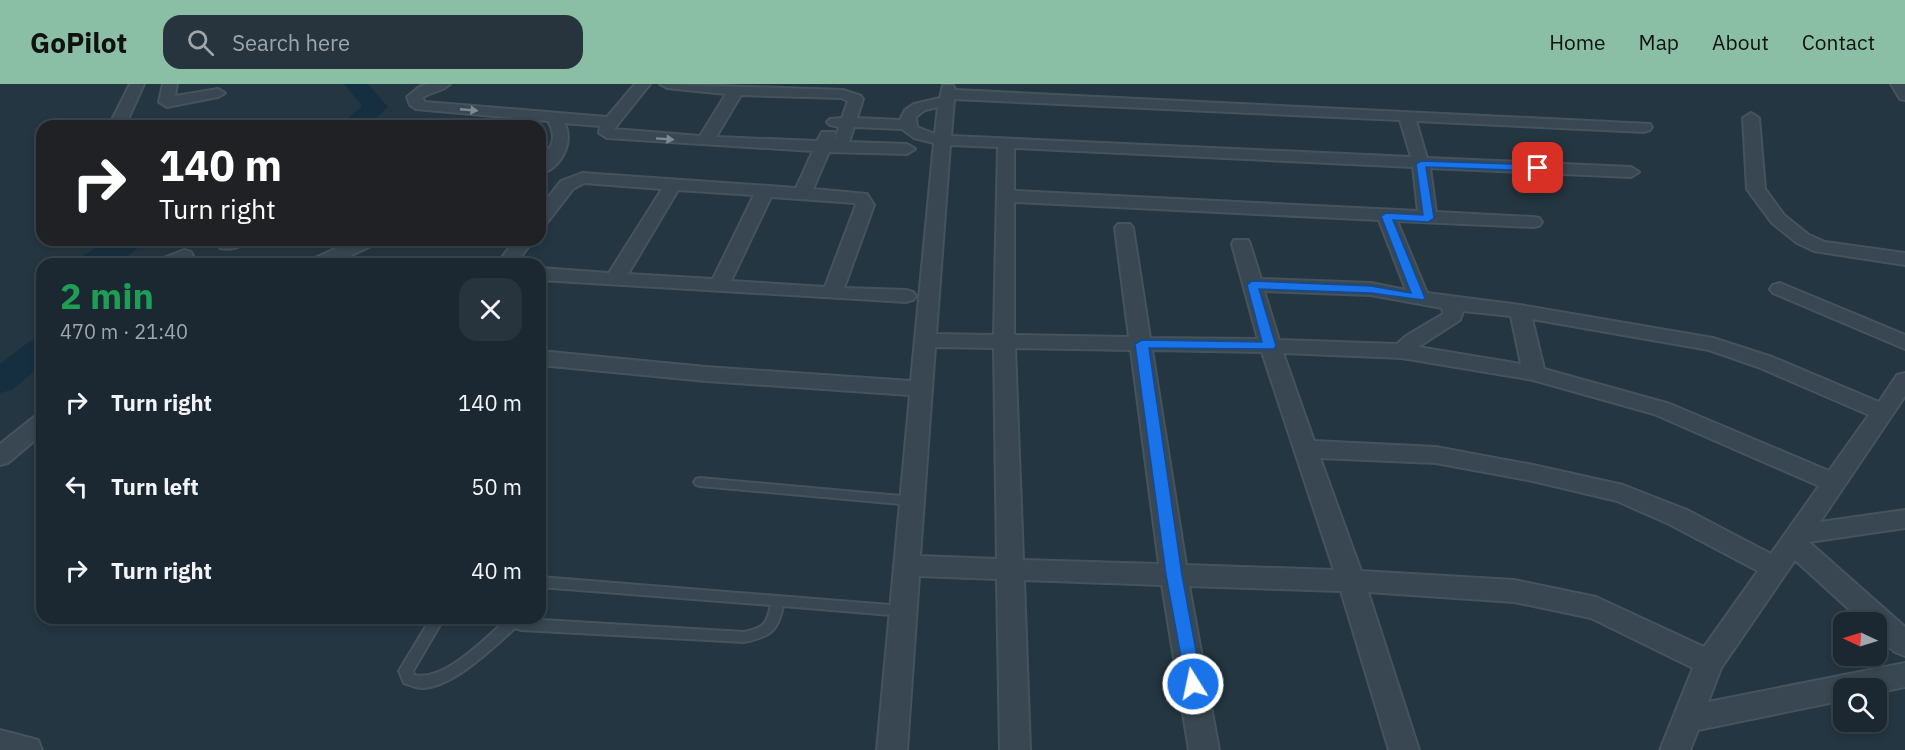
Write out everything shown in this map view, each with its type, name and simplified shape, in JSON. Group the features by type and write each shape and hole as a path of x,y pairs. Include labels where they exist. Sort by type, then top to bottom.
{"street":[{"path":"120,120 137,84"},
{"path":"170,84 167,102 220,89 214,111"},
{"path":"443,84 420,93 414,98 415,102 421,106 610,123"},
{"path":"643,84 606,130 614,135 705,141 907,149"},
{"path":"667,84 736,90 843,94 842,117 831,147 807,194"},
{"path":"1898,84 1905,96"},
{"path":"705,141 736,90"},
{"path":"892,750 925,340 948,93"},
{"path":"908,120 920,106 948,93 1644,127"},
{"path":"1407,116 1421,164 1428,218"},
{"path":"546,164 557,152 563,139 562,130 553,117"},
{"path":"842,117 908,120 920,135 943,140 1631,172"},
{"path":"1751,118 1756,189 1778,219 1803,239 1821,248 1905,259"},
{"path":"1006,143 1004,342 1015,750"},
{"path":"546,212 567,185 582,178 861,198 865,205 832,293"},
{"path":"615,279 673,185"},
{"path":"718,286 765,191"},
{"path":"1005,196 1533,222"},
{"path":"1386,216 1419,298"},
{"path":"1124,228 1174,575 1204,750"},
{"path":"1241,244 1270,346 1352,581 1404,750"},
{"path":"331,258 356,246"},
{"path":"180,258 184,256"},
{"path":"546,274 906,296"},
{"path":"1252,285 1371,289 1452,304 1520,311 1713,344 1765,362 1883,412"},
{"path":"1780,289 1905,343"},
{"path":"1402,351 1409,342 1445,323 1453,316 1452,304"},
{"path":"1520,311 1534,373"},
{"path":"925,340 1270,346 1402,351 1534,373 1662,409 1834,483"},
{"path":"546,359 706,374 921,389"},
{"path":"1676,750 1708,663 1905,380"},
{"path":"0,457 36,427"},
{"path":"1306,449 1436,455 1533,473 1623,494 1678,517 1775,568"},
{"path":"1796,538 1905,519"},
{"path":"1796,538 1905,644"},
{"path":"907,566 1352,581 1514,591 1596,608 1708,663"},
{"path":"1688,719 1905,675"},
{"path":"0,744 27,750"}],"lane":[{"path":"699,482 912,501"},
{"path":"546,582 903,611"},
{"path":"520,624 744,637 763,633 774,623 778,601"},
{"path":"434,624 406,671 409,679 422,682 442,675 472,658 510,624"}],"waterway":[{"path":"356,84 376,107 359,120"},
{"path":"100,258 119,246"},
{"path":"0,382 36,353"}],"route":[{"path":"1193,684 1174,575 1142,344 1270,346 1252,285 1371,289 1419,298 1386,216 1428,218 1421,164 1538,168"}]}
